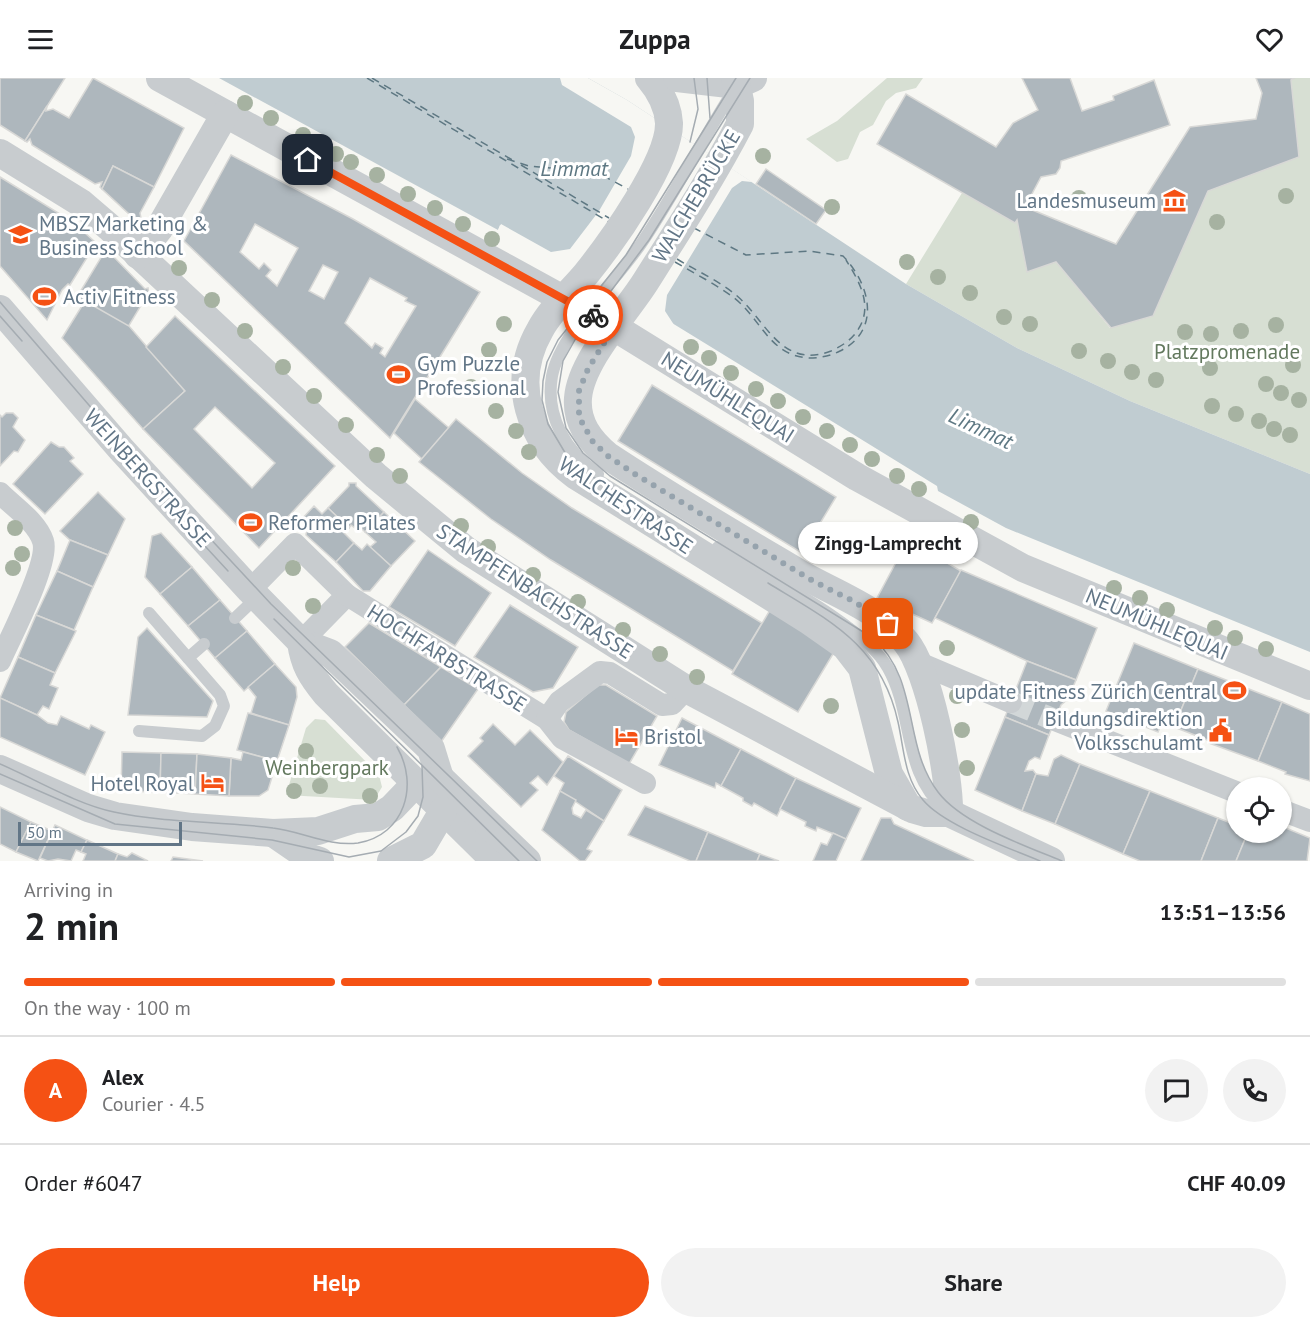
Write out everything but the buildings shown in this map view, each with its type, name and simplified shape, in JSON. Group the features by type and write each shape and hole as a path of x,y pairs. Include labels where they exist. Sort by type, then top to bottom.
{"street":[{"name":"NEUMÜHLEQUAI","path":"160,78 614,327 866,483 1023,568 1310,686"},
{"path":"609,287 665,142 669,123 663,98 649,78"},
{"path":"677,78 742,80"},
{"name":"WALCHEBRÜCKE","path":"609,287 709,152 740,124 742,80"},
{"path":"138,255 159,229 225,114"},
{"name":"STAMPFENBACHSTRASSE","path":"0,153 81,203 376,476 466,550 686,689 908,807 926,813 949,813 1051,861"},
{"name":"WALCHESTRASSE","path":"908,807 888,774 872,666 857,660 817,605 593,478 578,398 588,369 614,327 609,287 563,300 537,336 528,361 525,382 535,430 550,453 593,478 817,605 878,616 907,644 919,663"},
{"name":"WEINBERGSTRASSE","path":"0,309 121,449 301,642 330,653 431,750 425,772 443,811"},
{"path":"0,493 37,530 45,548 41,567 0,661"},
{"name":"HOCHFARBSTRASSE","path":"254,593 295,544 347,595 547,719 562,738 645,783"},
{"name":"HOCHFARBSTRASSE","path":"301,642 347,595"},
{"path":"919,663 1011,702"},
{"path":"919,663 949,783 949,813"},
{"name":"HOCHFARBSTRASSE","path":"547,719 559,702 600,672 610,673 662,705 672,704 686,689"},
{"path":"1055,720 1226,788"},
{"path":"0,769 88,808 115,816 192,827 273,833 318,831 355,819 378,817 392,808 425,772"},
{"name":"WEINBERGSTRASSE","path":"425,772 527,861"},
{"path":"392,861 423,845 443,811 499,857"},
{"path":"1292,814 1310,821"},
{"path":"273,833 308,857 320,861"},
{"path":"423,845 499,857"}],"lane":[{"name":"WALCHESTRASSE","path":"609,287 559,356 552,379 552,398 561,434 593,478 654,508"},
{"name":"WALCHESTRASSE","path":"704,539 817,605"},
{"path":"235,618 254,593"},
{"path":"139,731 202,736 215,726 224,706 220,695 149,613"},
{"name":"WEINBERGSTRASSE","path":"301,642 346,686"},
{"path":"188,658 204,644"},
{"path":"872,666 894,680 918,774 927,791 949,813"}],"green space":[{"path":"887,78 923,78 916,88 896,93 886,101 873,125 860,132 848,159 837,162 806,139 837,121"},
{"name":"Platzpromenade","path":"1310,78 1310,474 1130,401 1017,348 906,284 962,193 1017,220 1027,271 1056,262 1110,328 1153,316 1208,191 1299,157 1291,80"},
{"name":"Weinbergpark","path":"315,719 325,720 379,775 382,787 374,800 286,795 306,728"}],"water":[{"name":"Limmat","path":"219,78 588,78 627,100 906,284 1017,348 1130,401 1310,474 1310,652 1006,528 938,491 937,486 672,323 500,225 498,230"}],"pier":[{"path":"560,78 588,78 627,100 752,182 742,181 732,188 667,295 665,311 678,331 502,229 498,230 501,224 551,252 570,249 599,211 631,156 635,137 631,127 562,85"}],"ferry route":[{"path":"367,78 609,222"},
{"path":"372,78 514,161"},
{"path":"507,159 529,166 596,172 628,189"},
{"path":"521,165 609,218"},
{"path":"675,262 733,297 775,343 784,351 795,356 813,358 832,354 853,342 862,331 867,319 865,293 860,280 843,256 809,251 746,255 694,228"},
{"path":"677,259 736,295 776,340 787,348 799,354 814,355 831,351 847,342 857,332 863,319 865,311 863,293 846,260"}],"tunnel":[{"path":"1011,702 1055,720"}],"tram line":[{"path":"690,142 698,109 694,78"},
{"path":"707,78 710,118"},
{"path":"671,524 586,473 567,456 548,424 542,400 543,381 547,362 558,340 626,255 736,78"},
{"path":"750,78 649,240 576,338 563,361 558,392 566,428 583,453 610,476 873,638 888,655 898,674 905,693 919,754 938,792 949,804 978,824 1062,861"},
{"path":"0,302 126,448 271,604 537,861"},
{"path":"0,316 22,341"},
{"path":"144,480 228,571"},
{"path":"768,583 832,623 866,654 890,695 908,773 923,800 933,810 961,827 1040,861"},
{"path":"274,619 519,861"},
{"path":"0,764 70,797 114,812 133,816 273,828 347,844 374,838 387,830 397,819 407,792 404,762 397,747"},
{"path":"0,774 115,824 272,840 349,857 381,851 406,832 418,816 423,797 422,766"}],"way so far":[{"path":"593,315 614,327 588,369 578,398 579,417 593,442 608,456 638,476 813,581 855,602 888,624"}],"place":[{"name":"Landesmuseum","path":"1174,200"},
{"name":"MBSZ Marketing & Business School","path":"21,235"},
{"name":"Activ Fitness","path":"45,296"},
{"name":"Gym Puzzle Professional","path":"399,375"},
{"name":"Reformer Pilates","path":"250,522"},
{"name":"Zingg-Lamprecht","path":"888,624"},
{"name":"update Fitness Zürich Central","path":"1235,691"},
{"name":"Bildungsdirektion Volksschulamt","path":"1221,730"},
{"name":"Bristol","path":"626,736"},
{"name":"Hotel Royal","path":"212,783"}],"route":[{"path":"308,160 593,315"}]}
